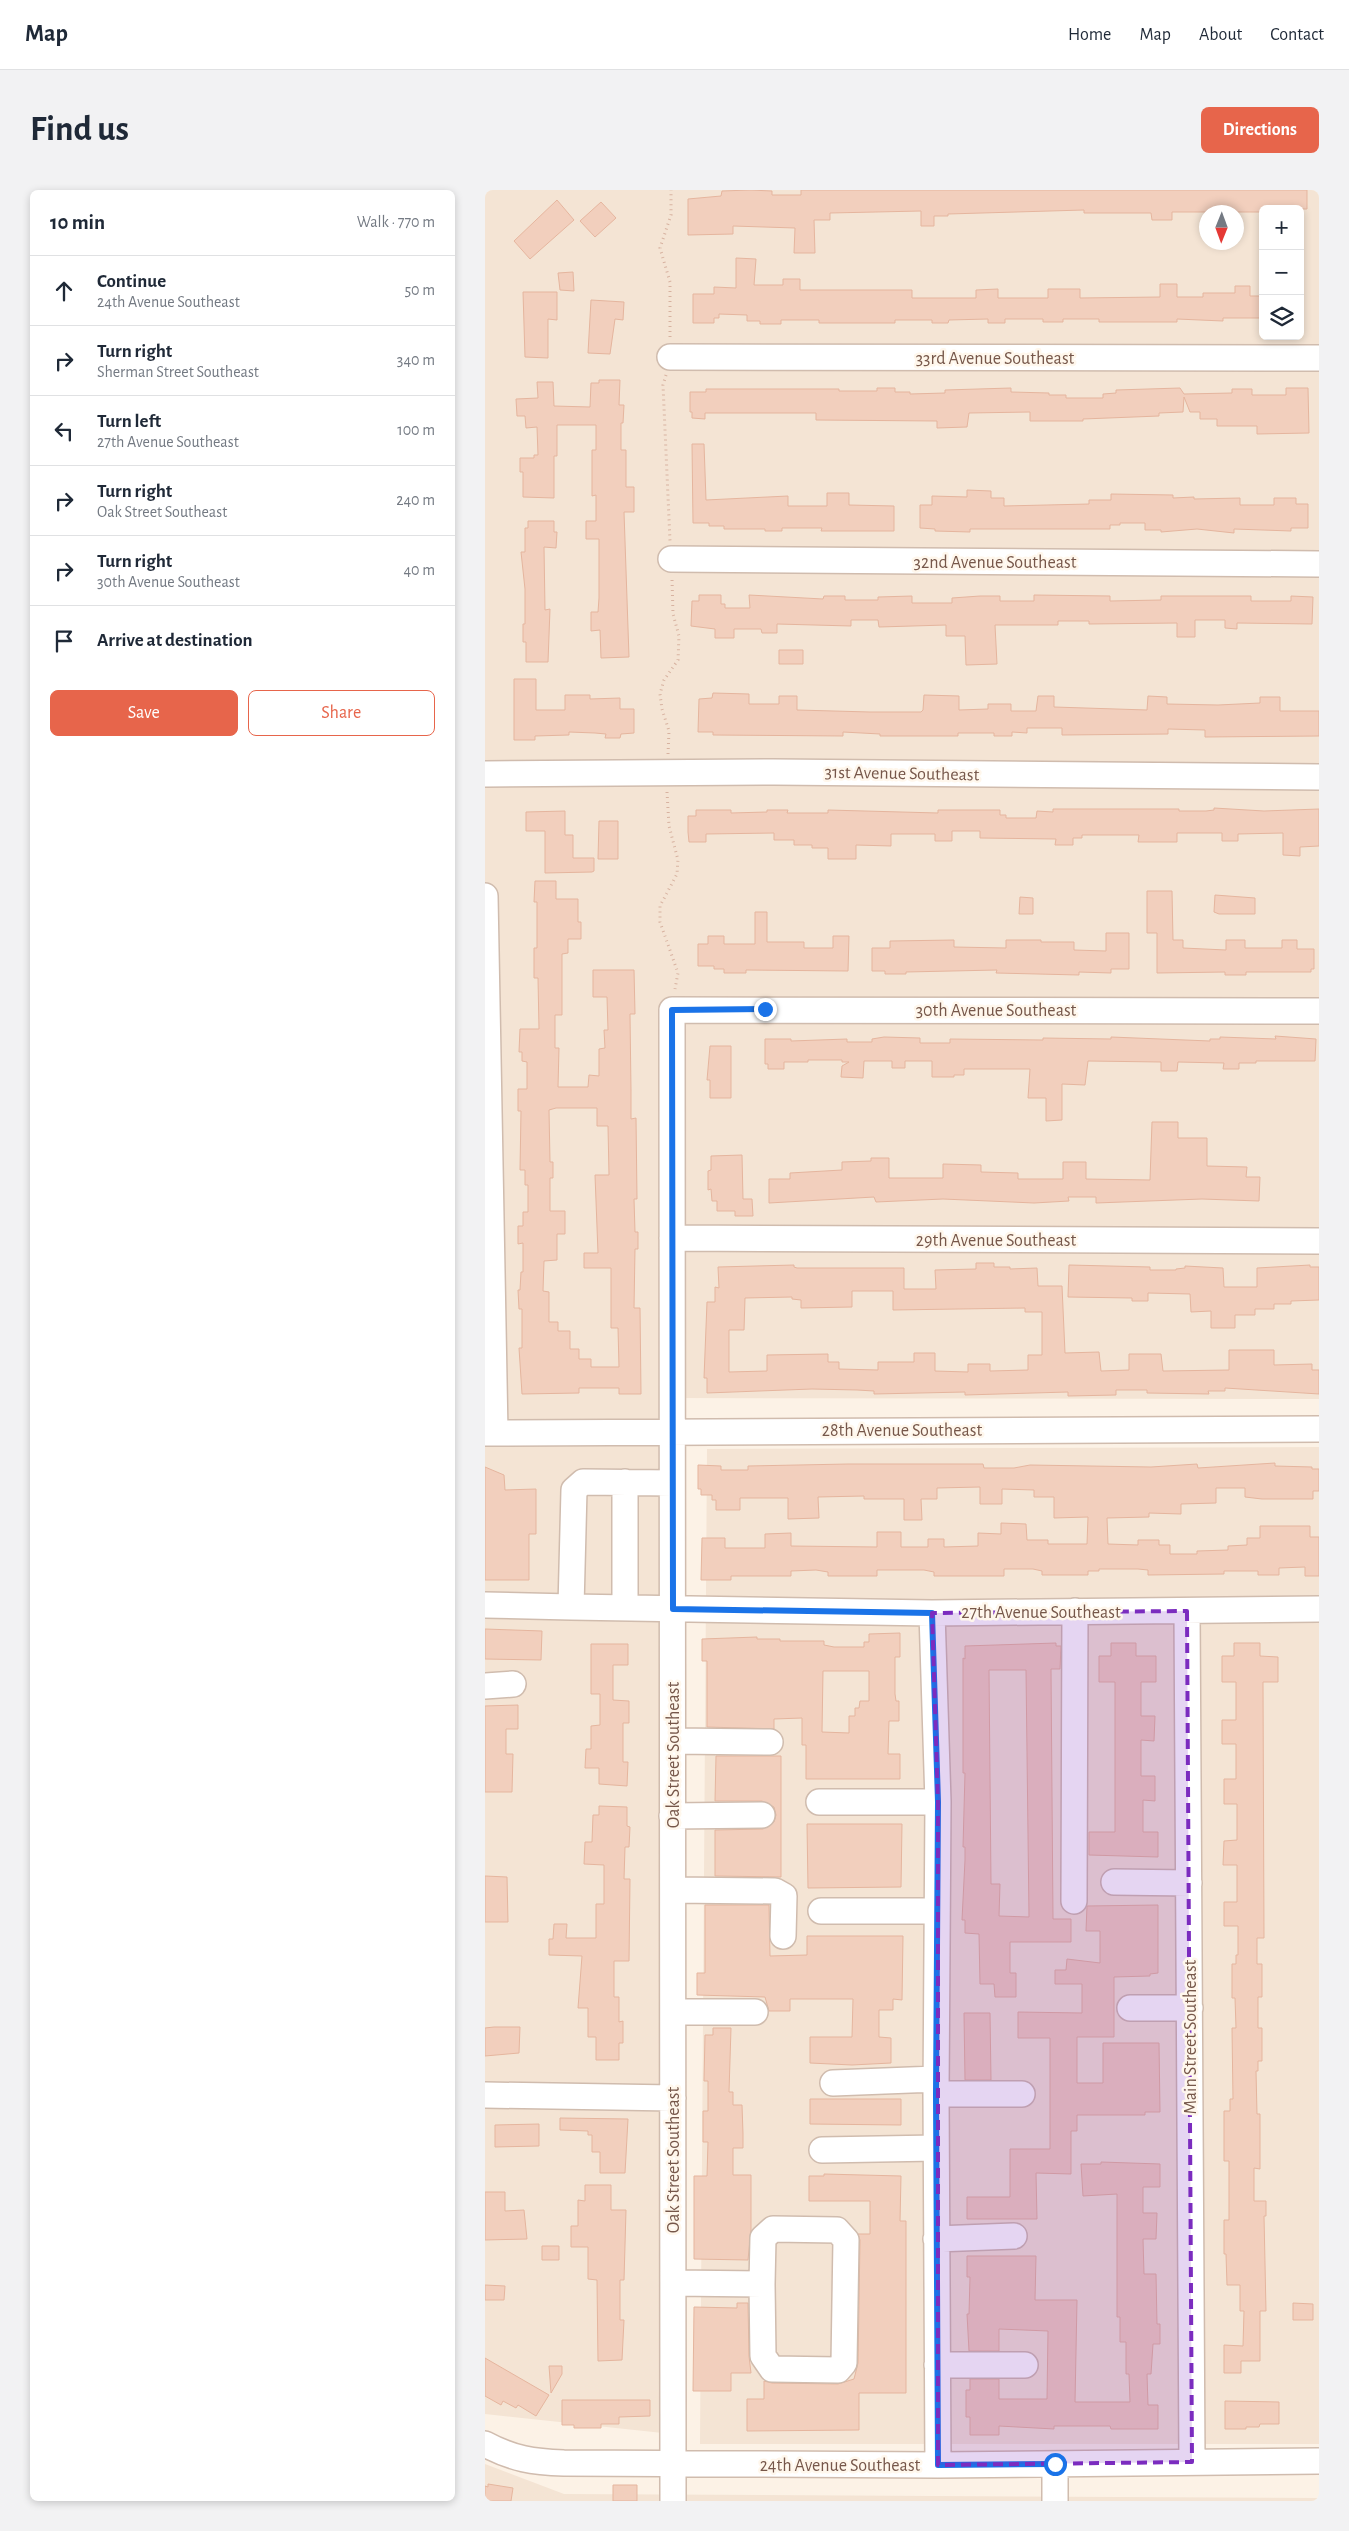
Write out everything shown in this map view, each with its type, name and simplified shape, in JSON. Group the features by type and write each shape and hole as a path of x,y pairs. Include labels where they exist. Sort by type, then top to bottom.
{"street":[{"name":"33rd Avenue Southeast","path":"670,357 1319,358"},
{"name":"32nd Avenue Southeast","path":"671,560 1319,564"},
{"name":"31st Avenue Southeast","path":"485,774 784,772 1319,777"},
{"path":"485,896 490,1433"},
{"name":"30th Avenue Southeast","path":"672,1010 1319,1011"},
{"name":"Oak Street Southeast","path":"672,1010 673,2501"},
{"name":"29th Avenue Southeast","path":"672,1238 1319,1241"},
{"name":"28th Avenue Southeast","path":"490,1433 1319,1429"},
{"path":"571,1606 574,1490 583,1482 672,1483"},
{"path":"625,1482 625,1608"},
{"name":"27th Avenue Southeast","path":"485,1605 932,1613 1319,1609"},
{"path":"1074,1901 1075,1611"},
{"name":"Main Street Southeast","path":"1187,1611 1192,2462"},
{"path":"932,1613 938,1802 936,2086 938,2465"},
{"path":"485,1686 513,1684"},
{"path":"673,1741 770,1742"},
{"path":"819,1802 938,1802"},
{"path":"673,1816 762,1816"},
{"path":"1113,1882 1189,1882"},
{"path":"673,1890 775,1891 784,1896 783,1936"},
{"path":"821,1911 937,1911"},
{"path":"1130,2008 1190,2008"},
{"path":"673,2012 755,2012"},
{"path":"833,2082 936,2086 1022,2094"},
{"path":"485,2095 673,2098"},
{"path":"822,2150 936,2148"},
{"path":"773,2229 837,2230 846,2240 844,2363 838,2370 773,2369 763,2356 762,2284 763,2238 773,2229"},
{"path":"936,2239 1014,2236"},
{"path":"673,2283 762,2284"},
{"path":"937,2366 1025,2365"},
{"name":"24th Avenue Southeast","path":"485,2444 507,2456 535,2462 938,2465 1319,2461"},
{"path":"1055,2464 1055,2501"}],"path":[{"path":"671,190 671,214 660,248 670,282 670,357 663,386 671,560"}],"highlighted area":[{"path":"1187,1611 1192,2462 938,2465 938,1802 932,1613"}],"shaded area":[{"path":"485,190 1319,190 1319,1399 672,1398 672,2434 485,2414"},
{"path":"1319,1447 1319,2444 700,2444 707,1449"},
{"path":"485,2464 564,2494 1319,2498 1319,2501 485,2501"}],"building":[{"path":"801,190 1307,190 1307,209 1304,209 1304,205 1259,205 1259,212 1244,212 1244,205 1199,205 1199,212 1172,212 1172,220 1152,220 1151,213 1084,213 1084,210 948,214 948,216 934,216 934,226 921,226 921,211 830,213 830,220 814,220 815,253 794,253 795,228 733,226 733,234 688,235 688,199 721,196 722,191 772,191 772,195 801,195"},
{"path":"557,200 574,220 530,259 514,241"},
{"path":"601,202 616,218 595,237 580,221"},
{"path":"736,258 756,259 754,285 783,285 783,279 800,279 800,290 912,290 912,298 976,298 976,290 998,289 998,298 1048,298 1048,289 1080,289 1080,298 1160,297 1160,284 1177,284 1177,297 1203,297 1203,293 1235,293 1235,286 1250,286 1250,296 1259,296 1259,318 1223,318 1223,321 1177,319 1177,322 1099,322 1099,319 1063,319 1063,322 1043,322 1043,319 1005,319 1005,323 988,323 988,319 949,320 948,323 932,323 932,320 895,320 895,323 819,323 819,320 781,320 781,324 760,324 760,321 747,321 747,315 719,314 719,318 714,318 714,323 693,323 693,294 714,294 714,287 736,288"},
{"path":"573,272 574,291 560,290 558,273"},
{"path":"523,292 557,292 557,320 548,319 548,358 525,357"},
{"path":"591,300 624,302 623,320 615,319 610,354 588,353"},
{"path":"599,380 620,380 619,405 624,405 623,423 621,423 621,450 626,450 626,487 634,487 634,512 624,512 629,657 601,658 600,630 591,631 591,612 598,612 599,539 586,539 586,521 596,521 596,495 592,496 592,450 596,450 596,425 557,425 557,456 554,456 554,498 523,497 523,472 520,472 520,458 534,458 534,455 538,455 537,427 526,428 525,416 517,416 516,399 538,398 537,382 553,382 554,406 590,407 591,383 599,383"},
{"path":"877,388 895,388 895,392 910,392 910,394 945,393 945,390 1011,388 1011,392 1049,393 1049,395 1066,395 1066,398 1103,398 1103,394 1116,393 1116,390 1180,388 1184,394 1232,393 1232,389 1252,389 1252,395 1286,395 1286,388 1308,388 1309,433 1257,434 1257,426 1217,426 1217,419 1200,419 1200,412 1190,412 1184,397 1183,412 1159,413 1159,416 1083,419 1083,421 1030,421 1030,412 969,413 967,427 937,428 937,421 816,420 816,413 705,413 705,419 692,418 692,412 690,412 690,392 706,392 706,389 839,389 839,391 877,391"},
{"path":"692,444 704,444 706,500 788,496 788,506 827,506 827,493 849,493 849,505 894,506 894,531 821,531 822,528 782,528 782,531 765,531 765,529 724,529 724,526 709,526 709,523 693,523"},
{"path":"967,490 991,491 991,498 1004,498 1004,506 1089,504 1089,500 1111,500 1111,494 1173,495 1173,498 1194,497 1194,499 1240,498 1240,505 1274,505 1274,498 1296,498 1296,504 1308,504 1308,528 1291,528 1291,531 1234,529 1234,533 1197,529 1161,532 1161,530 1145,530 1145,523 1120,523 1120,525 1110,525 1110,529 970,529 970,532 935,531 935,529 920,528 920,505 932,505 932,496 967,497"},
{"path":"528,521 554,521 554,532 557,532 556,548 544,547 545,610 550,609 548,662 526,662 526,642 523,642 525,589 521,552 525,552 525,528 528,528"},
{"path":"699,595 721,595 721,604 725,604 725,608 750,608 749,595 823,599 824,596 845,596 845,600 878,600 878,597 912,596 912,603 952,603 952,598 980,596 1000,596 1000,601 1034,601 1034,595 1110,596 1110,601 1161,600 1161,596 1251,596 1251,601 1291,601 1291,596 1313,597 1312,624 1237,623 1237,629 1225,628 1225,620 1195,620 1195,637 1177,637 1177,623 1089,624 1089,621 1058,621 1058,625 995,625 997,664 966,665 965,636 946,636 946,625 879,627 878,620 851,620 851,626 777,624 777,633 762,633 761,629 734,629 734,638 715,638 715,629 691,626 692,601 699,601"},
{"path":"779,650 803,650 803,664 779,664"},
{"path":"514,679 536,679 536,710 565,710 565,695 590,695 590,699 620,698 620,709 634,709 634,733 621,734 620,738 605,738 606,734 569,732 569,735 535,736 535,740 514,740"},
{"path":"713,693 749,694 749,704 779,704 779,696 797,696 797,710 870,712 921,712 923,710 924,695 959,696 959,710 988,709 988,704 1011,704 1011,711 1036,711 1038,696 1054,696 1054,707 1147,710 1148,696 1167,697 1167,704 1218,705 1260,703 1260,697 1280,697 1280,711 1319,711 1319,736 1205,737 1205,730 1168,729 1168,734 1062,735 1062,728 1027,728 1027,733 1012,732 1012,736 994,736 994,733 958,733 958,736 880,736 880,734 843,732 843,736 713,735 713,732 698,732 699,699 712,698"},
{"path":"1214,808 1264,811 1319,809 1319,846 1300,847 1300,856 1283,855 1283,833 1238,834 1238,841 1222,841 1222,833 1177,833 1177,842 1138,842 1139,835 1082,835 1082,838 1073,838 1073,845 1055,845 1056,839 980,838 980,831 952,831 952,841 935,841 935,834 891,834 891,846 856,845 856,859 828,859 828,848 812,848 812,845 794,845 794,840 774,840 774,833 706,834 706,842 689,842 688,832 688,816 696,816 696,810 731,810 731,813 788,810 787,813 828,813 828,810 938,813 938,810 1000,810 1000,815 1006,815 1006,818 1036,818 1037,811 1053,812 1053,809 1179,809 1179,811 1206,811 1214,810"},
{"path":"565,811 565,835 573,835 573,858 594,858 594,871 592,872 545,873 545,831 526,831 526,812"},
{"path":"599,821 618,821 618,859 598,859"},
{"path":"535,881 556,881 556,899 578,899 578,922 581,922 581,939 568,939 568,953 562,954 562,1015 555,1015 555,1048 559,1048 558,1087 588,1087 589,1075 599,1076 599,1049 605,1048 604,1030 608,1030 607,997 593,997 593,970 634,970 635,1014 630,1014 631,1119 636,1118 637,1199 634,1199 635,1232 638,1232 638,1249 635,1249 634,1308 640,1308 641,1394 619,1394 619,1388 579,1388 579,1393 522,1394 519,1348 522,1348 522,1309 519,1309 518,1290 520,1290 521,1272 523,1272 523,1243 518,1244 518,1226 523,1226 523,1212 528,1212 528,1185 525,1185 525,1170 520,1170 521,1111 518,1111 518,1089 527,1089 527,1062 522,1061 522,1052 519,1052 520,1029 539,1029 538,978 534,978 534,948 537,948 537,902 534,902","holes":["556,1108 597,1108 597,1126 608,1126 609,1175 595,1175 598,1253 584,1253 584,1268 611,1268 611,1328 618,1328 619,1367 591,1367 591,1359 579,1359 579,1349 570,1349 570,1331 558,1331 558,1322 549,1322 549,1292 543,1291 544,1261 557,1260 557,1234 565,1234 565,1211 550,1211 550,1178 553,1178 553,1162 550,1162 549,1110"]},
{"path":"1147,891 1172,891 1173,940 1183,940 1183,948 1226,950 1226,940 1245,940 1245,948 1282,948 1282,940 1297,940 1297,949 1314,949 1314,969 1311,969 1311,972 1246,972 1246,975 1225,975 1225,972 1157,973 1157,933 1147,933"},
{"path":"1215,895 1255,898 1255,914 1219,914 1214,912"},
{"path":"1020,897 1033,898 1033,914 1019,914"},
{"path":"755,912 767,912 767,942 804,942 804,948 833,948 833,936 849,936 848,971 746,970 746,973 724,973 724,969 714,969 714,966 698,966 698,944 708,944 708,936 724,936 724,944 755,944"},
{"path":"1106,933 1129,933 1129,969 1111,969 1111,973 1079,972 1079,975 996,973 997,970 906,972 906,974 885,974 885,971 872,971 872,948 890,948 890,941 954,940 954,947 1006,948 1006,940 1041,940 1041,942 1074,942 1074,950 1106,951"},
{"path":"1275,1036 1316,1039 1315,1061 1256,1061 1256,1063 1239,1063 1239,1069 1223,1069 1224,1063 1178,1062 1177,1071 1161,1071 1161,1062 1088,1061 1085,1085 1062,1084 1062,1120 1046,1121 1046,1098 1028,1098 1030,1069 964,1069 964,1075 932,1077 932,1061 905,1061 905,1068 892,1068 892,1061 864,1061 863,1078 841,1077 842,1066 849,1062 842,1062 842,1060 784,1062 784,1069 768,1069 768,1064 765,1064 765,1039 791,1039 791,1041 847,1039 847,1042 872,1042 872,1039 884,1037 920,1038 920,1043 950,1043 950,1039 1043,1040 1043,1038 1111,1039 1111,1037 1210,1041 1210,1039 1220,1039 1220,1037 1276,1039"},
{"path":"710,1046 731,1046 731,1098 710,1098 710,1080 707,1080"},
{"path":"1152,1122 1178,1122 1178,1138 1207,1138 1207,1166 1247,1167 1246,1177 1260,1177 1259,1201 1202,1199 1096,1203 1096,1197 1068,1197 1069,1201 1034,1203 943,1199 876,1202 874,1197 769,1203 769,1179 790,1179 790,1173 842,1170 842,1162 871,1161 871,1158 889,1158 889,1178 943,1178 943,1164 981,1165 981,1172 1018,1173 1018,1179 1063,1179 1063,1162 1086,1162 1086,1179 1150,1180"},
{"path":"742,1155 743,1199 752,1199 753,1216 735,1216 735,1211 717,1211 717,1201 712,1201 711,1189 708,1190 708,1171 711,1170 711,1156"},
{"path":"976,1263 994,1263 994,1267 1010,1267 1010,1269 1037,1268 1038,1286 1062,1286 1065,1353 1099,1352 1101,1371 1129,1370 1129,1354 1161,1354 1163,1371 1229,1370 1229,1350 1274,1350 1274,1365 1312,1364 1312,1370 1319,1370 1319,1394 1225,1388 1225,1391 1208,1391 1209,1394 1147,1393 1147,1390 1116,1390 1116,1395 1068,1396 1068,1392 965,1395 965,1392 874,1394 874,1391 812,1389 707,1393 707,1378 704,1378 707,1302 715,1302 715,1287 719,1288 718,1267 794,1265 797,1268 904,1268 904,1289 936,1289 935,1270 976,1269","holes":["852,1291 893,1291 893,1310 1025,1308 1025,1312 1042,1312 1042,1355 1028,1355 1028,1370 990,1371 990,1364 968,1364 968,1372 935,1371 935,1353 914,1353 914,1362 878,1362 878,1370 839,1369 839,1362 828,1362 828,1354 767,1355 767,1371 729,1372 729,1330 744,1330 745,1298 792,1297 792,1299 801,1300 801,1308 852,1307"]},
{"path":"1069,1265 1150,1267 1150,1270 1176,1270 1185,1268 1185,1266 1223,1268 1224,1287 1257,1287 1257,1268 1310,1265 1310,1267 1319,1267 1319,1300 1291,1301 1291,1304 1274,1304 1274,1309 1255,1309 1255,1315 1235,1315 1235,1328 1211,1328 1211,1311 1191,1312 1190,1294 1148,1293 1148,1301 1132,1301 1132,1298 1068,1297"},
{"path":"1275,1463 1275,1466 1312,1467 1312,1469 1319,1469 1319,1491 1313,1491 1313,1499 1262,1499 1245,1497 1245,1488 1216,1488 1216,1503 1181,1504 1181,1514 1149,1513 1149,1517 1107,1518 1108,1544 1138,1545 1138,1540 1159,1540 1159,1545 1170,1545 1170,1554 1197,1554 1197,1551 1228,1550 1228,1546 1247,1545 1247,1538 1260,1538 1260,1526 1310,1526 1310,1537 1319,1537 1319,1576 1305,1576 1305,1567 1279,1568 1279,1575 1258,1575 1258,1571 1224,1571 1224,1574 1148,1575 1148,1570 1099,1569 1099,1571 1088,1571 1088,1575 1042,1575 1042,1571 1033,1569 1004,1569 1004,1576 934,1576 934,1572 924,1570 877,1570 877,1576 828,1576 828,1572 816,1570 791,1571 791,1576 731,1576 731,1580 701,1580 702,1538 725,1538 725,1548 765,1548 765,1534 791,1533 791,1546 877,1547 877,1532 901,1532 901,1547 928,1547 928,1539 944,1539 944,1547 978,1546 978,1533 1001,1534 1001,1523 1026,1524 1027,1540 1048,1540 1048,1544 1087,1544 1088,1517 1054,1518 1054,1497 1034,1497 1034,1490 1002,1489 1002,1504 980,1504 980,1487 937,1488 937,1499 921,1499 922,1520 904,1520 904,1499 864,1499 864,1496 818,1497 819,1518 788,1519 788,1498 740,1498 740,1510 716,1510 716,1500 712,1500 712,1495 701,1495 701,1489 698,1489 698,1465 721,1466 721,1470 748,1470 748,1466 848,1464 983,1464 984,1468 1014,1468 1030,1465 1151,1467 1197,1464 1198,1468"},
{"path":"485,1467 504,1475 505,1490 536,1489 536,1534 529,1534 529,1580 485,1580"},
{"path":"485,1629 542,1631 541,1660 485,1659"},
{"path":"900,1633 900,1657 895,1657 895,1694 896,1701 899,1701 899,1721 889,1721 888,1754 900,1754 900,1779 806,1779 806,1745 802,1745 802,1718 774,1719 774,1729 707,1727 707,1661 702,1661 702,1639 757,1637 757,1639 780,1639 780,1641 824,1641 824,1645 834,1647 864,1647 864,1642 869,1642 869,1634","holes":["823,1671 869,1671 869,1701 860,1701 859,1708 855,1708 855,1716 849,1716 849,1733 822,1732"]},
{"path":"1056,1643 1056,1646 1061,1646 1060,1669 1051,1669 1053,1919 1071,1919 1071,1942 1010,1942 1010,1973 1016,1973 1016,1997 995,1997 994,1984 980,1984 979,1934 965,1933 965,1920 962,1920 965,1860 965,1847 963,1847 965,1773 963,1773 963,1658 965,1659 965,1646","holes":["989,1670 1026,1670 1029,1917 999,1916 1000,1884 991,1884"]},
{"path":"1111,1643 1136,1643 1136,1656 1156,1656 1156,1682 1141,1682 1141,1716 1155,1716 1154,1741 1141,1740 1141,1776 1155,1776 1155,1801 1143,1800 1143,1832 1158,1832 1158,1857 1089,1855 1089,1832 1115,1832 1115,1682 1099,1682 1099,1656 1111,1656"},
{"path":"1234,1643 1260,1643 1260,1656 1278,1657 1278,1682 1263,1682 1264,1938 1257,1938 1257,1964 1262,1964 1262,1997 1258,1997 1258,2028 1262,2028 1262,2061 1258,2061 1258,2071 1256,2071 1257,2114 1260,2114 1260,2169 1254,2168 1254,2201 1266,2201 1266,2216 1264,2216 1266,2311 1260,2311 1260,2361 1241,2361 1241,2373 1224,2373 1224,2345 1243,2346 1244,2311 1240,2311 1240,2285 1227,2285 1226,2254 1224,2254 1224,2220 1229,2220 1229,2161 1224,2161 1224,2111 1230,2111 1230,2099 1233,2099 1232,2028 1236,2028 1235,1998 1232,1998 1232,1964 1236,1964 1236,1955 1238,1955 1238,1926 1224,1926 1224,1902 1237,1902 1237,1865 1223,1865 1224,1841 1237,1840 1237,1804 1224,1804 1224,1779 1236,1779 1236,1744 1222,1744 1222,1720 1236,1720 1236,1682 1222,1682 1222,1656 1234,1656"},
{"path":"591,1644 628,1644 628,1665 613,1665 613,1700 629,1701 629,1723 623,1723 623,1762 628,1762 627,1786 599,1784 599,1768 585,1768 586,1749 591,1749 591,1726 600,1725 600,1694 591,1694"},
{"path":"518,1705 518,1729 506,1729 506,1754 513,1754 512,1792 485,1792 485,1706"},
{"path":"716,1756 781,1756 781,1877 715,1876 715,1830 763,1829 774,1822 776,1815 774,1807 762,1801 715,1801"},
{"path":"599,1806 627,1807 627,1826 630,1827 629,1847 625,1847 624,1879 630,1879 629,1961 614,1961 614,1997 619,1997 619,2022 623,2021 623,2043 619,2043 619,2060 596,2060 596,2037 588,2037 588,2008 578,2008 582,1956 549,1955 549,1939 553,1939 554,1924 567,1924 566,1938 596,1938 596,1904 604,1904 604,1865 584,1864 585,1842 592,1842 593,1815 599,1815"},
{"path":"807,1824 902,1824 901,1887 808,1888"},
{"path":"485,1876 507,1877 508,1922 485,1922"},
{"path":"705,1905 769,1905 770,1956 807,1955 807,1936 903,1936 902,2000 893,1999 893,2010 879,2010 879,2037 891,2038 891,2063 852,2065 810,2063 810,2037 852,2037 853,1999 790,1999 790,2011 769,2011 765,1997 697,1995 697,1973 705,1973"},
{"path":"1158,1905 1158,1973 1150,1974 1150,1976 1114,1977 1114,2037 1077,2037 1077,2083 1103,2083 1103,2043 1159,2043 1160,2112 1145,2112 1145,2115 1077,2115 1077,2131 1071,2131 1071,2174 1036,2173 1037,2219 967,2219 967,2197 1010,2197 1010,2149 1050,2149 1050,2038 1018,2038 1018,2012 1082,2013 1082,1984 1055,1984 1055,1970 1066,1970 1067,1959 1100,1963 1100,1931 1086,1931 1087,1906"},
{"path":"964,2013 990,2013 991,2080 965,2080"},
{"path":"520,2027 519,2053 485,2056 485,2028"},
{"path":"713,2028 731,2028 729,2092 733,2092 733,2105 742,2105 743,2134 743,2148 733,2148 733,2175 751,2175 751,2230 748,2260 694,2259 694,2176 707,2176 708,2142 703,2142 703,2111 708,2111 708,2081 704,2081 705,2035 713,2035"},
{"path":"810,2099 901,2099 901,2125 810,2124"},
{"path":"560,2118 628,2119 625,2173 600,2173 600,2152 592,2152 592,2135 588,2135 588,2131 560,2130"},
{"path":"539,2124 539,2146 495,2147 495,2125"},
{"path":"1101,2162 1160,2164 1160,2187 1143,2187 1143,2213 1157,2213 1156,2239 1143,2239 1144,2274 1156,2274 1157,2324 1160,2324 1160,2344 1153,2344 1151,2374 1147,2374 1148,2405 1158,2405 1158,2429 1111,2429 1110,2426 1054,2426 1054,2429 999,2426 999,2435 970,2435 970,2417 966,2417 966,2390 970,2390 970,2379 999,2379 999,2399 1047,2399 1048,2331 999,2329 999,2351 969,2351 967,2314 969,2314 970,2277 967,2277 967,2256 1036,2256 1035,2300 1077,2300 1075,2402 1130,2402 1129,2374 1126,2374 1126,2342 1120,2342 1120,2317 1117,2317 1117,2194 1083,2196 1081,2164 1101,2164"},
{"path":"824,2174 901,2176 900,2221 906,2221 906,2393 859,2393 859,2430 747,2431 747,2399 764,2399 764,2381 772,2383 838,2384 854,2379 858,2363 860,2240 858,2234 870,2234 870,2201 809,2201 809,2176 824,2176"},
{"path":"585,2185 611,2185 611,2210 626,2210 624,2280 620,2280 620,2320 624,2320 622,2360 598,2361 597,2280 588,2279 588,2247 571,2247 571,2226 578,2226 578,2200 585,2201"},
{"path":"485,2192 505,2192 505,2211 524,2210 527,2239 485,2240"},
{"path":"542,2246 559,2246 559,2260 542,2260"},
{"path":"485,2285 505,2286 504,2300 485,2300"},
{"path":"737,2303 748,2303 751,2373 731,2373 731,2391 693,2391 694,2307 737,2308"},
{"path":"1293,2303 1313,2304 1313,2320 1293,2320"},
{"path":"485,2358 549,2395 536,2416 518,2405 516,2408 503,2401 501,2405 485,2396"},
{"path":"549,2366 562,2366 562,2374 551,2393"},
{"path":"562,2400 650,2400 650,2416 619,2417 619,2424 601,2424 601,2428 574,2428 574,2425 562,2425"},
{"path":"1225,2401 1279,2402 1279,2424 1260,2424 1259,2427 1246,2427 1246,2429 1225,2429"},
{"path":"488,2484 513,2488 511,2501 485,2501 485,2486 488,2487"},
{"path":"613,2485 637,2485 637,2501 613,2501"}],"route":[{"path":"765,1009 672,1010 673,1609 932,1613 938,1802 936,2094 938,2465 1055,2464"}]}
